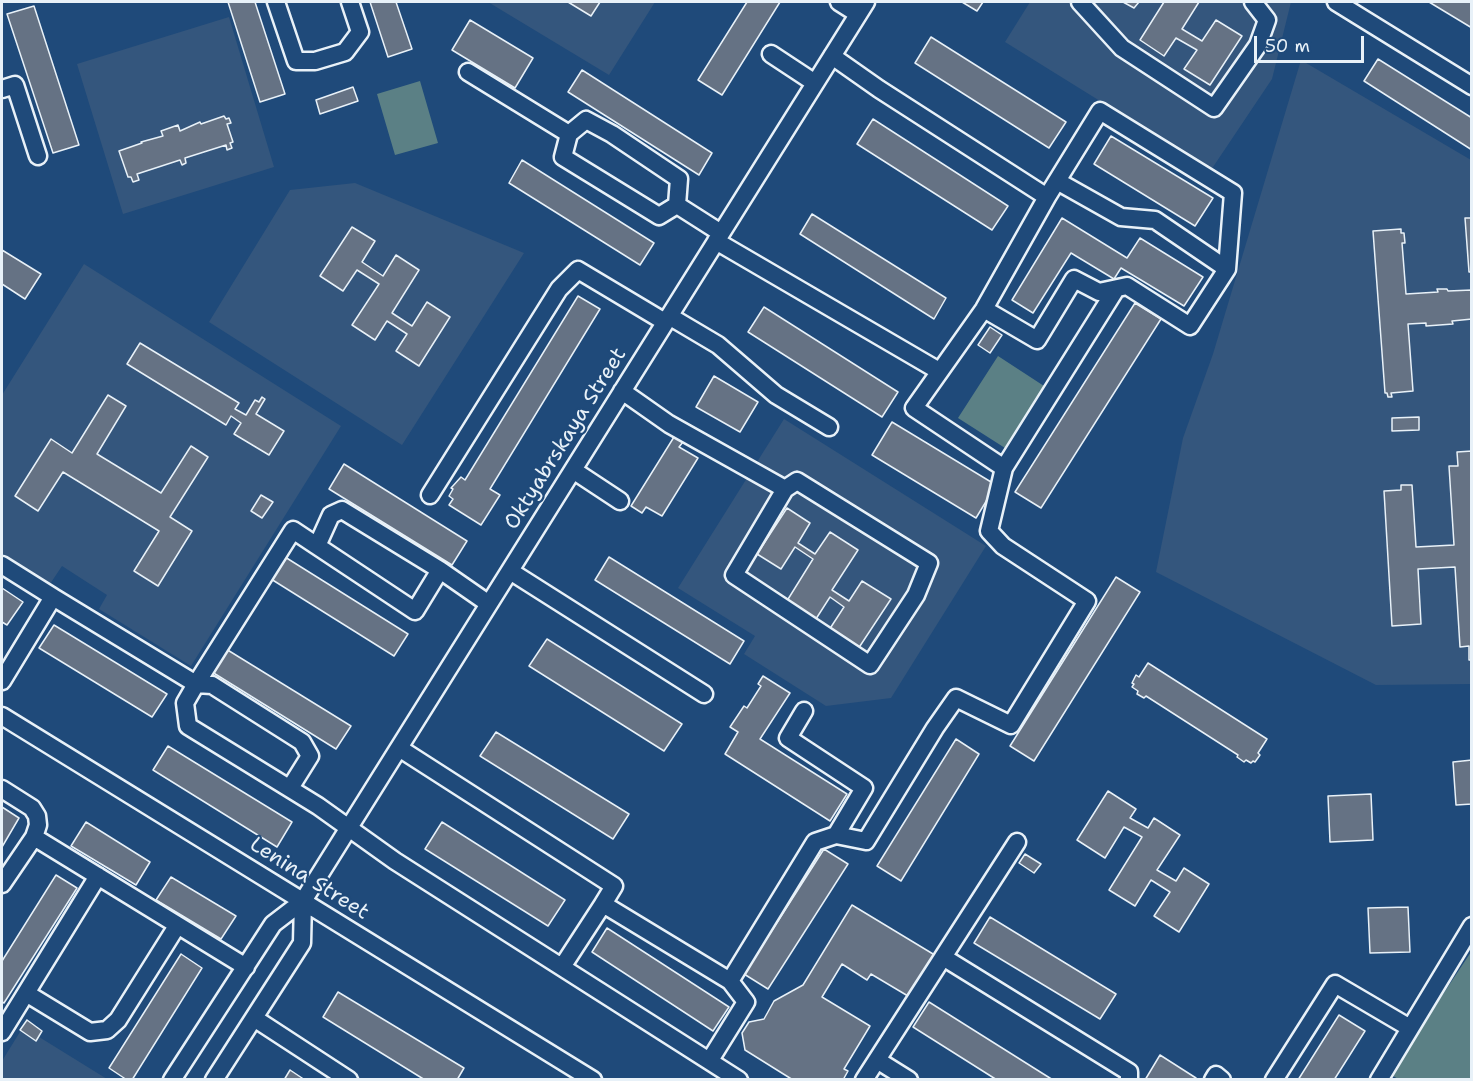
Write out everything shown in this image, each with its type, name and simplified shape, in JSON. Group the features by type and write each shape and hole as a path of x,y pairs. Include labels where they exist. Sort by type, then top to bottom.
{"street":[{"path":"276,2 296,61 315,61 345,52 360,32 350,2"},
{"path":"838,2 862,8"},
{"path":"1080,2 1122,48 1214,108 1258,45 1267,20 1253,2"},
{"path":"1336,2 1472,86"},
{"name":"Oktyabrskaya Street","path":"172,1080 273,924 303,901 862,8"},
{"path":"771,54 815,83"},
{"path":"832,56 879,89 1047,197"},
{"path":"468,72 569,134"},
{"path":"2,89 15,85 38,156"},
{"path":"984,309 1037,340 1074,279 1099,292 1127,286 1190,326 1227,269 1233,193 1100,111 1047,197 984,309 914,408 1004,468"},
{"path":"586,120 680,179 677,205 659,216 564,157 569,134 586,120"},
{"path":"1057,181 1121,217 1155,220 1227,269"},
{"path":"677,205 719,237 939,371"},
{"path":"430,495 559,289 578,270 718,345 776,396 829,428"},
{"path":"730,981 815,842 836,835 866,841 956,698 1011,725 1087,601 1003,546 989,531 1004,468 1116,290"},
{"path":"622,391 669,424 785,489"},
{"path":"573,470 620,501"},
{"path":"797,481 929,563 916,596 870,665 734,575 785,489 797,481"},
{"path":"317,546 331,515 342,510 440,570 489,604"},
{"path":"440,570 415,611 293,530 185,703 188,726 290,788 395,861 740,1080"},
{"path":"2,565 196,684 212,685 302,742 310,756 290,788"},
{"path":"510,571 704,694"},
{"path":"2,681 53,597"},
{"path":"804,711 788,738 864,788 836,835"},
{"name":"Lenina Street","path":"2,716 593,1080"},
{"path":"399,748 614,886 562,967"},
{"path":"2,789 32,808 37,816 38,825 34,837 2,884"},
{"path":"34,837 246,967"},
{"path":"864,1080 1017,843"},
{"path":"2,1032 98,876"},
{"path":"214,1080 302,943 303,901"},
{"path":"603,904 730,981 746,1002 711,1060"},
{"path":"26,993 90,1032 107,1030 118,1020 177,926"},
{"path":"1379,1080 1472,926"},
{"path":"943,957 1129,1072 1129,1080"},
{"path":"1274,1080 1335,984 1410,1028"},
{"path":"254,1018 350,1080"},
{"path":"877,1060 909,1080"},
{"path":"1213,1080 1216,1075 1222,1080"}],"shaded area":[{"path":"488,2 655,2 609,75"},
{"path":"1030,2 1291,2 1272,79 1211,170 1005,42"},
{"path":"229,17 274,167 123,214 77,64"},
{"path":"1301,60 1471,160 1471,684 1376,685 1156,572 1183,438 1213,354"},
{"path":"355,183 524,253 402,445 209,322 290,190"},
{"path":"84,264 341,426 191,666 99,609 107,595 62,566 50,584 2,553 2,395"},
{"path":"784,419 986,546 891,698 826,706 744,654 755,636 678,588"},
{"path":"23,1027 107,1079 2,1079 2,1061"}],"green space":[{"path":"420,81 438,143 395,155 377,94"},
{"path":"998,356 1044,386 1005,448 958,418"},
{"path":"1471,952 1471,1079 1398,1079 1390,1074"}],"building":[{"path":"228,2 255,2 285,94 260,102"},
{"path":"370,2 396,2 412,49 388,57"},
{"path":"568,2 600,2 591,16"},
{"path":"747,2 780,2 722,95 698,80"},
{"path":"962,2 983,2 977,11"},
{"path":"1123,2 1139,2 1134,8"},
{"path":"1164,2 1199,2 1182,29 1202,41 1216,20 1242,36 1210,85 1184,69 1197,50 1176,38 1164,56 1140,40"},
{"path":"1429,2 1472,2 1472,28"},
{"path":"34,6 79,145 53,153 7,14"},
{"path":"470,20 533,58 515,88 452,50"},
{"path":"931,37 1066,122 1049,148 915,63"},
{"path":"1378,59 1472,118 1472,150 1364,81"},
{"path":"582,70 712,153 699,175 568,92"},
{"path":"353,87 358,101 320,114 316,100"},
{"path":"224,116 226,119 229,118 231,123 227,124 233,142 230,143 232,148 227,150 226,145 185,158 186,163 182,165 180,160 137,174 139,180 133,182 131,177 128,177 119,151 163,136 161,131 178,125 180,131 200,122 201,124"},
{"path":"873,119 1008,206 992,230 857,144"},
{"path":"1111,136 1213,198 1195,226 1094,164"},
{"path":"522,160 654,243 640,265 509,183"},
{"path":"812,214 946,298 934,319 800,234"},
{"path":"1062,218 1127,258 1140,238 1203,277 1184,306 1121,268 1114,279 1071,253 1033,313 1012,300"},
{"path":"1465,218 1472,218 1472,272 1469,272"},
{"path":"352,227 375,241 362,262 383,276 396,255 419,270 392,313 412,326 427,302 450,317 419,366 396,351 407,334 387,321 375,340 352,325 379,284 357,270 343,291 320,276"},
{"path":"1401,229 1405,243 1402,243 1406,294 1438,292 1437,289 1472,290 1472,319 1452,321 1453,324 1426,326 1426,323 1408,324 1413,391 1391,393 1392,397 1388,397 1385,393 1373,231"},
{"path":"2,250 41,274 25,299 2,284"},
{"path":"578,296 600,309 490,489 500,495 481,525 449,505 453,499 449,496 453,489 451,488 461,477 465,480"},
{"path":"1135,303 1161,319 1041,508 1015,492"},
{"path":"764,307 898,392 882,417 748,332"},
{"path":"990,327 1002,335 990,353 978,345"},
{"path":"140,343 239,403 235,409 246,415 255,400 259,402 262,397 265,399 256,414 284,431 269,455 234,434 241,423 231,416 226,425 127,364"},
{"path":"714,376 758,402 740,432 696,407"},
{"path":"108,395 126,406 97,454 161,493 191,446 208,457 170,517 192,531 158,586 134,571 159,531 63,472 38,511 15,496 51,439 72,453"},
{"path":"1419,417 1419,430 1392,431 1392,418"},
{"path":"892,422 996,485 976,518 872,455"},
{"path":"674,437 683,442 679,447 698,458 662,516 646,507 642,513 631,506"},
{"path":"1472,451 1472,660 1469,660 1469,646 1460,647 1455,567 1418,569 1421,624 1392,626 1384,491 1401,490 1401,485 1412,485 1416,547 1454,545 1449,466 1458,466 1457,452"},
{"path":"344,464 467,541 452,565 329,489"},
{"path":"261,495 273,502 262,518 251,511"},
{"path":"787,508 810,523 798,543 815,554 830,532 858,550 832,590 849,601 862,581 891,599 858,649 829,630 844,607 830,597 814,622 785,604 813,559 795,547 781,569 757,554"},
{"path":"285,557 408,634 394,656 271,579"},
{"path":"609,557 744,641 730,664 595,580"},
{"path":"1116,577 1140,592 1034,761 1010,746"},
{"path":"2,588 23,602 7,625 2,622"},
{"path":"54,625 167,694 152,717 39,648"},
{"path":"547,639 682,724 664,751 529,666"},
{"path":"226,649 351,726 336,749 212,672"},
{"path":"1148,663 1267,739 1255,762 1251,763 1246,760 1244,762 1237,757 1238,755 1146,696 1144,698 1137,694 1138,691 1132,687 1134,684 1132,683 1136,675 1139,677"},
{"path":"763,676 790,693 760,739 847,794 830,821 725,754 738,732 730,727 744,706 747,708 761,686 758,684"},
{"path":"496,732 629,814 613,839 480,756"},
{"path":"956,739 979,754 901,881 877,866"},
{"path":"168,746 292,822 277,847 153,770"},
{"path":"1472,760 1472,804 1456,805 1453,762"},
{"path":"1108,791 1136,809 1130,818 1148,828 1154,818 1180,835 1157,870 1176,881 1184,868 1209,884 1179,932 1154,916 1170,892 1151,880 1135,906 1109,890 1142,837 1124,827 1105,858 1077,840"},
{"path":"1371,794 1373,840 1330,842 1328,796"},
{"path":"2,807 19,818 2,847"},
{"path":"86,822 150,862 136,885 71,846"},
{"path":"442,822 565,900 548,926 425,849"},
{"path":"824,849 848,864 768,989 744,974"},
{"path":"1025,854 1041,864 1034,873 1019,863"},
{"path":"56,875 77,888 4,1003 2,1002 2,961"},
{"path":"171,877 236,916 221,939 156,900"},
{"path":"852,905 938,957 913,999 871,974 867,980 842,964 822,997 870,1026 844,1069 848,1071 843,1080 793,1080 745,1050 742,1033 749,1022 764,1019 774,1001 803,985"},
{"path":"1408,907 1410,952 1370,953 1368,908"},
{"path":"990,917 1116,994 1100,1019 974,943"},
{"path":"607,928 729,1007 713,1031 592,952"},
{"path":"181,954 202,968 132,1080 127,1080 109,1068"},
{"path":"338,992 464,1068 457,1080 425,1080 323,1017"},
{"path":"929,1002 1053,1080 997,1080 913,1027"},
{"path":"1339,1015 1365,1031 1334,1080 1298,1080"},
{"path":"27,1020 42,1031 36,1041 20,1030"},
{"path":"1160,1055 1196,1078 1196,1080 1145,1080"},
{"path":"290,1070 305,1080 284,1080"}]}
